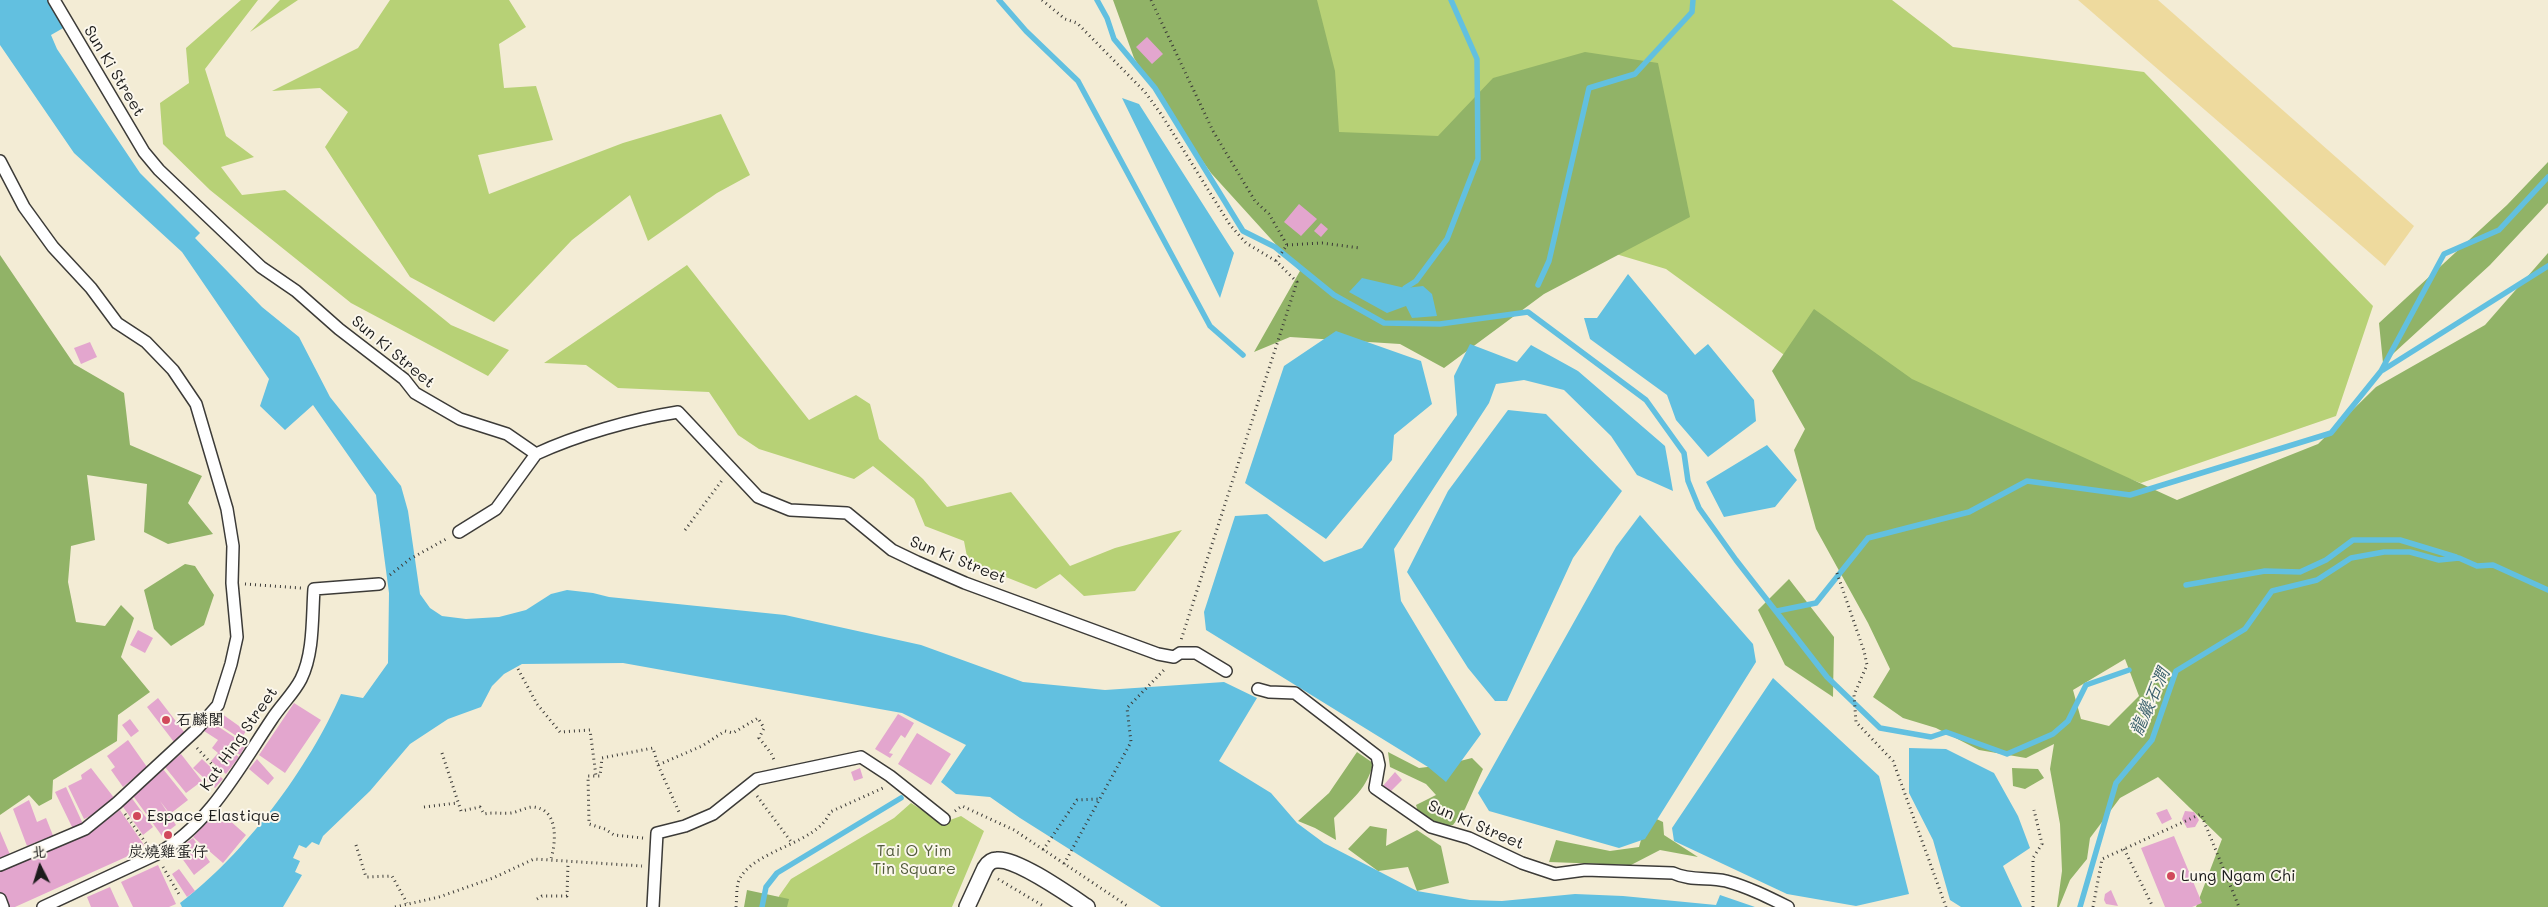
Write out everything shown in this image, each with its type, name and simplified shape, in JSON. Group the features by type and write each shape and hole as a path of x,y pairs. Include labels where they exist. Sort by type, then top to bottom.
{"street":[{"name":"Sun Ki Street","path":"54,0 144,152 159,170 261,267 296,291 339,329 404,379 415,394 460,419 507,434 536,454 556,445 651,417 678,412 758,497 790,510 847,513 892,550 965,583 1158,654 1174,657 1180,653 1196,653 1226,671"},
{"path":"0,160 24,208 53,247 92,288 117,323 146,342 173,370 196,404 227,509 233,546 232,583 237,637 218,705 188,738 84,829 0,865"},
{"path":"460,532 496,509 536,454"},
{"path":"314,589 379,584"},
{"name":"Kat Hing Street","path":"43,907 170,847 191,830 220,798 301,679 311,632 314,589"},
{"name":"Sun Ki Street","path":"1258,689 1269,692 1295,693 1377,756 1379,765 1374,788 1431,827 1469,838 1522,863 1555,874 1585,870 1673,873 1683,878 1725,881 1760,893 1788,907"},
{"path":"653,907 656,833 685,826 713,814 757,779 861,757 896,781 944,819"},
{"path":"967,907 988,863 996,860 1017,864 1087,907"},
{"path":"0,900 3,907"}],"path":[{"path":"1042,0 1065,19 1077,23 1145,92 1161,114 1230,225 1246,243 1276,261 1297,282 1180,641 1180,653 1126,708 1131,742 1064,864"},
{"path":"1151,0 1213,131 1255,201 1269,214 1286,246"},
{"path":"1286,246 1322,243 1360,248"},
{"path":"1276,261 1286,246"},
{"path":"685,530 730,468"},
{"path":"379,584 410,559 460,532"},
{"path":"1837,573 1867,665 1854,695 1856,722 1893,760 1946,907"},
{"path":"232,583 314,589"},
{"path":"518,669 537,704 560,732 590,730 596,776"},
{"path":"658,765 702,746 725,731 733,733 758,718 764,728 759,738 771,752 779,774"},
{"path":"188,738 230,782"},
{"path":"656,833 648,839 614,835 605,829 589,824 588,776 600,776 602,758 653,748 658,765 685,826"},
{"path":"442,753 461,811 480,807 484,814 496,811 510,814 532,807 542,809 550,818 555,834 551,859"},
{"path":"736,907 739,881 750,865 827,822 830,812 896,781"},
{"path":"749,785 792,843"},
{"path":"1043,850 1077,800 1100,799"},
{"path":"424,807 458,803"},
{"path":"944,819 962,806 1014,830 1129,907"},
{"path":"2033,907 2033,858 2042,844 2034,810"},
{"path":"2093,907 2102,859 2201,814 2239,907"},
{"path":"356,845 366,877 392,876 407,904"},
{"path":"2124,849 2153,907"},
{"path":"395,907 439,897 493,878 534,859 551,859 568,863 655,867"},
{"path":"537,899 542,896 567,896 568,863"},
{"path":"993,885 997,878 1045,907"}],"green space":[{"path":"241,0 258,0 205,69 226,136 254,157 221,167 242,195 285,190 451,325 509,350 488,376 351,303 210,190 163,144 160,103 189,83 186,48"},
{"path":"280,0 298,0 250,32"},
{"path":"390,0 509,0 526,27 499,44 504,88 536,86 553,140 478,155 489,194 623,143 721,114 750,175 717,193 648,241 630,195 572,240 494,322 410,277 325,147 348,112 320,88 272,91 358,48"},
{"path":"1113,0 1317,0 1335,71 1339,132 1438,136 1493,78 1585,52 1658,63 1690,217 1544,294 1444,368 1400,344 1290,337 1254,352 1300,271 1211,173 1165,107 1134,58"},
{"path":"1259,0 1892,0 1953,47 2144,72 2373,306 2336,416 2141,483 1787,357 1666,269 1529,228 1344,177"},
{"path":"2548,162 2548,203 2490,265 2383,363 2379,323 2507,205"},
{"path":"2548,253 2548,907 2196,907 2222,839 2158,777 2120,798 2090,838 2087,859 2070,880 2059,907 2057,907 2062,871 2060,824 2050,769 2054,744 2026,758 1979,750 1936,728 1903,718 1873,697 1890,669 1868,623 1816,529 1794,450 1805,429 1772,371 1814,309 1912,379 2177,500 2318,444 2376,387 2485,325","holes":["2125,659 2139,696 2109,726 2081,719 2073,690"]},
{"path":"0,255 74,364 124,393 130,445 202,476 188,503 213,534 168,544 144,532 147,484 87,475 95,540 71,546 68,582 76,622 105,626 121,605 134,618 121,657 150,692 118,715 117,741 53,780 52,799 39,806 29,795 0,815"},
{"path":"687,265 809,420 856,395 870,404 879,439 923,479 947,507 1011,492 1070,566 1115,548 1182,530 1135,591 1084,596 1060,574 1036,589 968,562 964,541 925,526 914,499 873,466 854,479 759,449 738,435 709,392 618,388 586,365 544,363"},
{"path":"185,564 195,566 214,595 204,625 171,646 154,629 144,590"},
{"path":"1789,579 1834,637 1833,697 1785,665 1758,610"},
{"path":"1357,752 1373,763 1371,772 1363,787 1334,818 1336,840 1298,821 1329,793"},
{"path":"1388,752 1419,768 1444,765 1472,758 1483,769 1465,809 1453,825 1423,829 1416,805 1436,795 1426,784 1390,767"},
{"path":"2012,768 2038,769 2044,778 2025,789 2013,786"},
{"name":"Tai O Yim Tin Square","path":"911,803 942,823 961,816 984,831 952,907 778,907 779,896 791,879 894,818"},
{"path":"1648,815 1663,822 1664,835 1698,857 1660,850 1631,865 1549,862 1556,840 1610,851 1639,847"},
{"path":"1370,826 1387,829 1386,846 1417,830 1441,846 1449,883 1417,891 1408,867 1378,871 1348,849"},
{"path":"747,890 789,899 787,907 744,907"}],"sand":[{"path":"2078,0 2158,0 2414,226 2385,266"}],"water":[{"path":"0,0 49,0 65,27 51,35 57,49 140,173 200,233 195,238 262,307 299,337 330,397 401,486 408,511 420,594 430,608 442,616 466,619 499,617 526,610 551,594 567,590 609,597 785,615 921,645 1023,682 1105,690 1224,682 1257,698 1219,761 1271,793 1297,823 1324,843 1417,891 1470,900 1502,901 1575,894 1623,896 1716,905 1720,895 1755,907 1161,907 990,797 956,794 941,782 966,745 902,713 623,663 522,664 504,674 492,686 481,707 448,719 410,744 370,791 323,836 319,845 312,842 306,848 299,845 293,858 300,861 295,872 302,875 283,907 182,907 180,903 204,883 251,835 293,780 328,722 341,694 363,698 388,663 389,593 376,495 313,405 285,430 260,406 269,379 182,252 74,153 0,45"},
{"path":"1122,98 1139,104 1234,253 1220,298"},
{"path":"1628,274 1695,355 1708,344 1754,400 1756,421 1708,457 1676,420 1667,395 1590,339 1584,318 1597,318"},
{"path":"1362,278 1405,288 1423,286 1432,294 1437,316 1412,318 1406,306 1387,313 1349,292"},
{"path":"1336,331 1421,361 1432,404 1394,435 1392,460 1326,539 1245,483 1284,366"},
{"path":"1470,344 1517,362 1531,345 1578,371 1665,446 1673,491 1637,475 1611,436 1564,390 1524,380 1496,384 1489,403 1394,549 1401,601 1481,734 1446,782 1428,767 1206,630 1204,612 1235,516 1267,514 1324,562 1362,548 1457,415 1454,376"},
{"path":"1508,410 1546,414 1622,491 1573,558 1507,701 1495,701 1468,668 1407,572 1448,491"},
{"path":"1767,445 1797,480 1775,507 1724,517 1706,482"},
{"path":"1640,515 1753,644 1756,662 1645,839 1619,848 1489,811 1478,793 1616,547"},
{"path":"1773,678 1879,776 1909,894 1856,906 1787,894 1674,841 1672,828"},
{"path":"1909,748 1946,749 1994,773 2018,816 2030,848 2003,866 2022,907 1961,907 1950,900 1933,840 1909,793"}],"building":[{"path":"1147,37 1163,54 1152,64 1136,47"},
{"path":"1299,204 1317,219 1301,236 1284,222"},
{"path":"1321,223 1328,229 1321,237 1314,231"},
{"path":"90,342 97,357 81,364 74,348"},
{"path":"138,630 153,638 145,653 130,645"},
{"name":"石麟閣","path":"158,698 185,733 174,742 147,707"},
{"path":"294,703 321,720 285,773 259,755"},
{"path":"218,711 246,731 241,739 212,720"},
{"path":"898,714 914,723 905,738 901,735 889,753 893,754 890,758 875,749"},
{"path":"130,719 139,731 131,737 122,725"},
{"path":"210,721 246,745 240,755 222,744 239,757 226,774 211,761 218,753 212,748 218,740 204,731"},
{"path":"917,733 951,754 931,785 898,764"},
{"path":"128,740 147,767 123,787 111,770 115,767 107,756"},
{"path":"181,754 202,781 186,793 165,767"},
{"path":"202,759 223,779 215,788 193,768"},
{"path":"257,759 274,778 268,785 249,769"},
{"path":"91,768 115,799 99,812 84,819 68,786 82,779 81,775"},
{"path":"860,768 863,778 854,781 851,772"},
{"path":"163,769 188,800 170,814 160,801 176,825 162,836 131,793"},
{"path":"1395,772 1402,780 1388,794 1382,787"},
{"path":"66,787 83,824 73,829 55,792"},
{"name":"Espace Elastique","path":"131,797 153,827 143,835 121,804"},
{"path":"29,800 37,822 46,818 54,838 45,841 44,839 27,846 13,809"},
{"path":"2167,809 2172,819 2162,824 2156,813"},
{"path":"120,810 144,845 126,857 15,907 6,907 0,895 0,871 91,830"},
{"path":"218,810 246,835 223,863 193,837"},
{"path":"2185,811 2194,812 2199,820 2195,827 2187,828 2182,819"},
{"path":"0,831 11,857 0,859"},
{"name":"Lung Ngam Chi","path":"2174,836 2202,903 2192,907 2165,907 2141,848"},
{"path":"193,838 210,862 194,875 176,850"},
{"path":"158,865 176,904 169,907 133,907 121,882"},
{"path":"179,869 195,891 187,897 172,874"},
{"path":"110,887 119,907 91,907 87,897"},
{"path":"2111,890 2118,906 2106,904 2104,900 2105,894"}],"waterway":[{"path":"999,0 1026,31 1078,81 1210,326 1243,355"},
{"path":"1097,0 1107,18 1114,39 1155,88 1243,231 1275,247 1334,295 1384,323 1440,324 1528,312 1646,400 1684,453 1688,481 1699,508 1736,560 1827,677 1880,728 1931,737 1946,732 2007,754 2053,734 2068,721 2086,685 2129,670"},
{"path":"1405,288 1416,281 1447,239 1478,159 1477,59 1451,0"},
{"path":"1538,285 1549,261 1589,88 1635,74 1692,12 1693,0"},
{"path":"1777,611 1816,603 1868,538 1969,512 2027,481 2130,495 2331,433 2381,371 2444,254 2499,230 2548,177"},
{"path":"2383,370 2548,266"},
{"path":"2186,585 2265,571 2300,572 2326,560 2353,540 2400,540 2456,557"},
{"name":"龍巖石澗","path":"2080,907 2116,783 2152,740 2176,671 2245,629 2272,591 2317,580 2351,558 2384,552 2410,552 2439,560 2459,558 2477,566 2493,565 2548,590"},
{"path":"762,907 766,887 777,873 901,798"}],"place":[{"name":"石麟閣","path":"166,720"},
{"name":"Espace Elastique","path":"137,816"},
{"name":"炭燒雞蛋仔","path":"168,835"},
{"name":"Lung Ngam Chi","path":"2171,876"}]}
